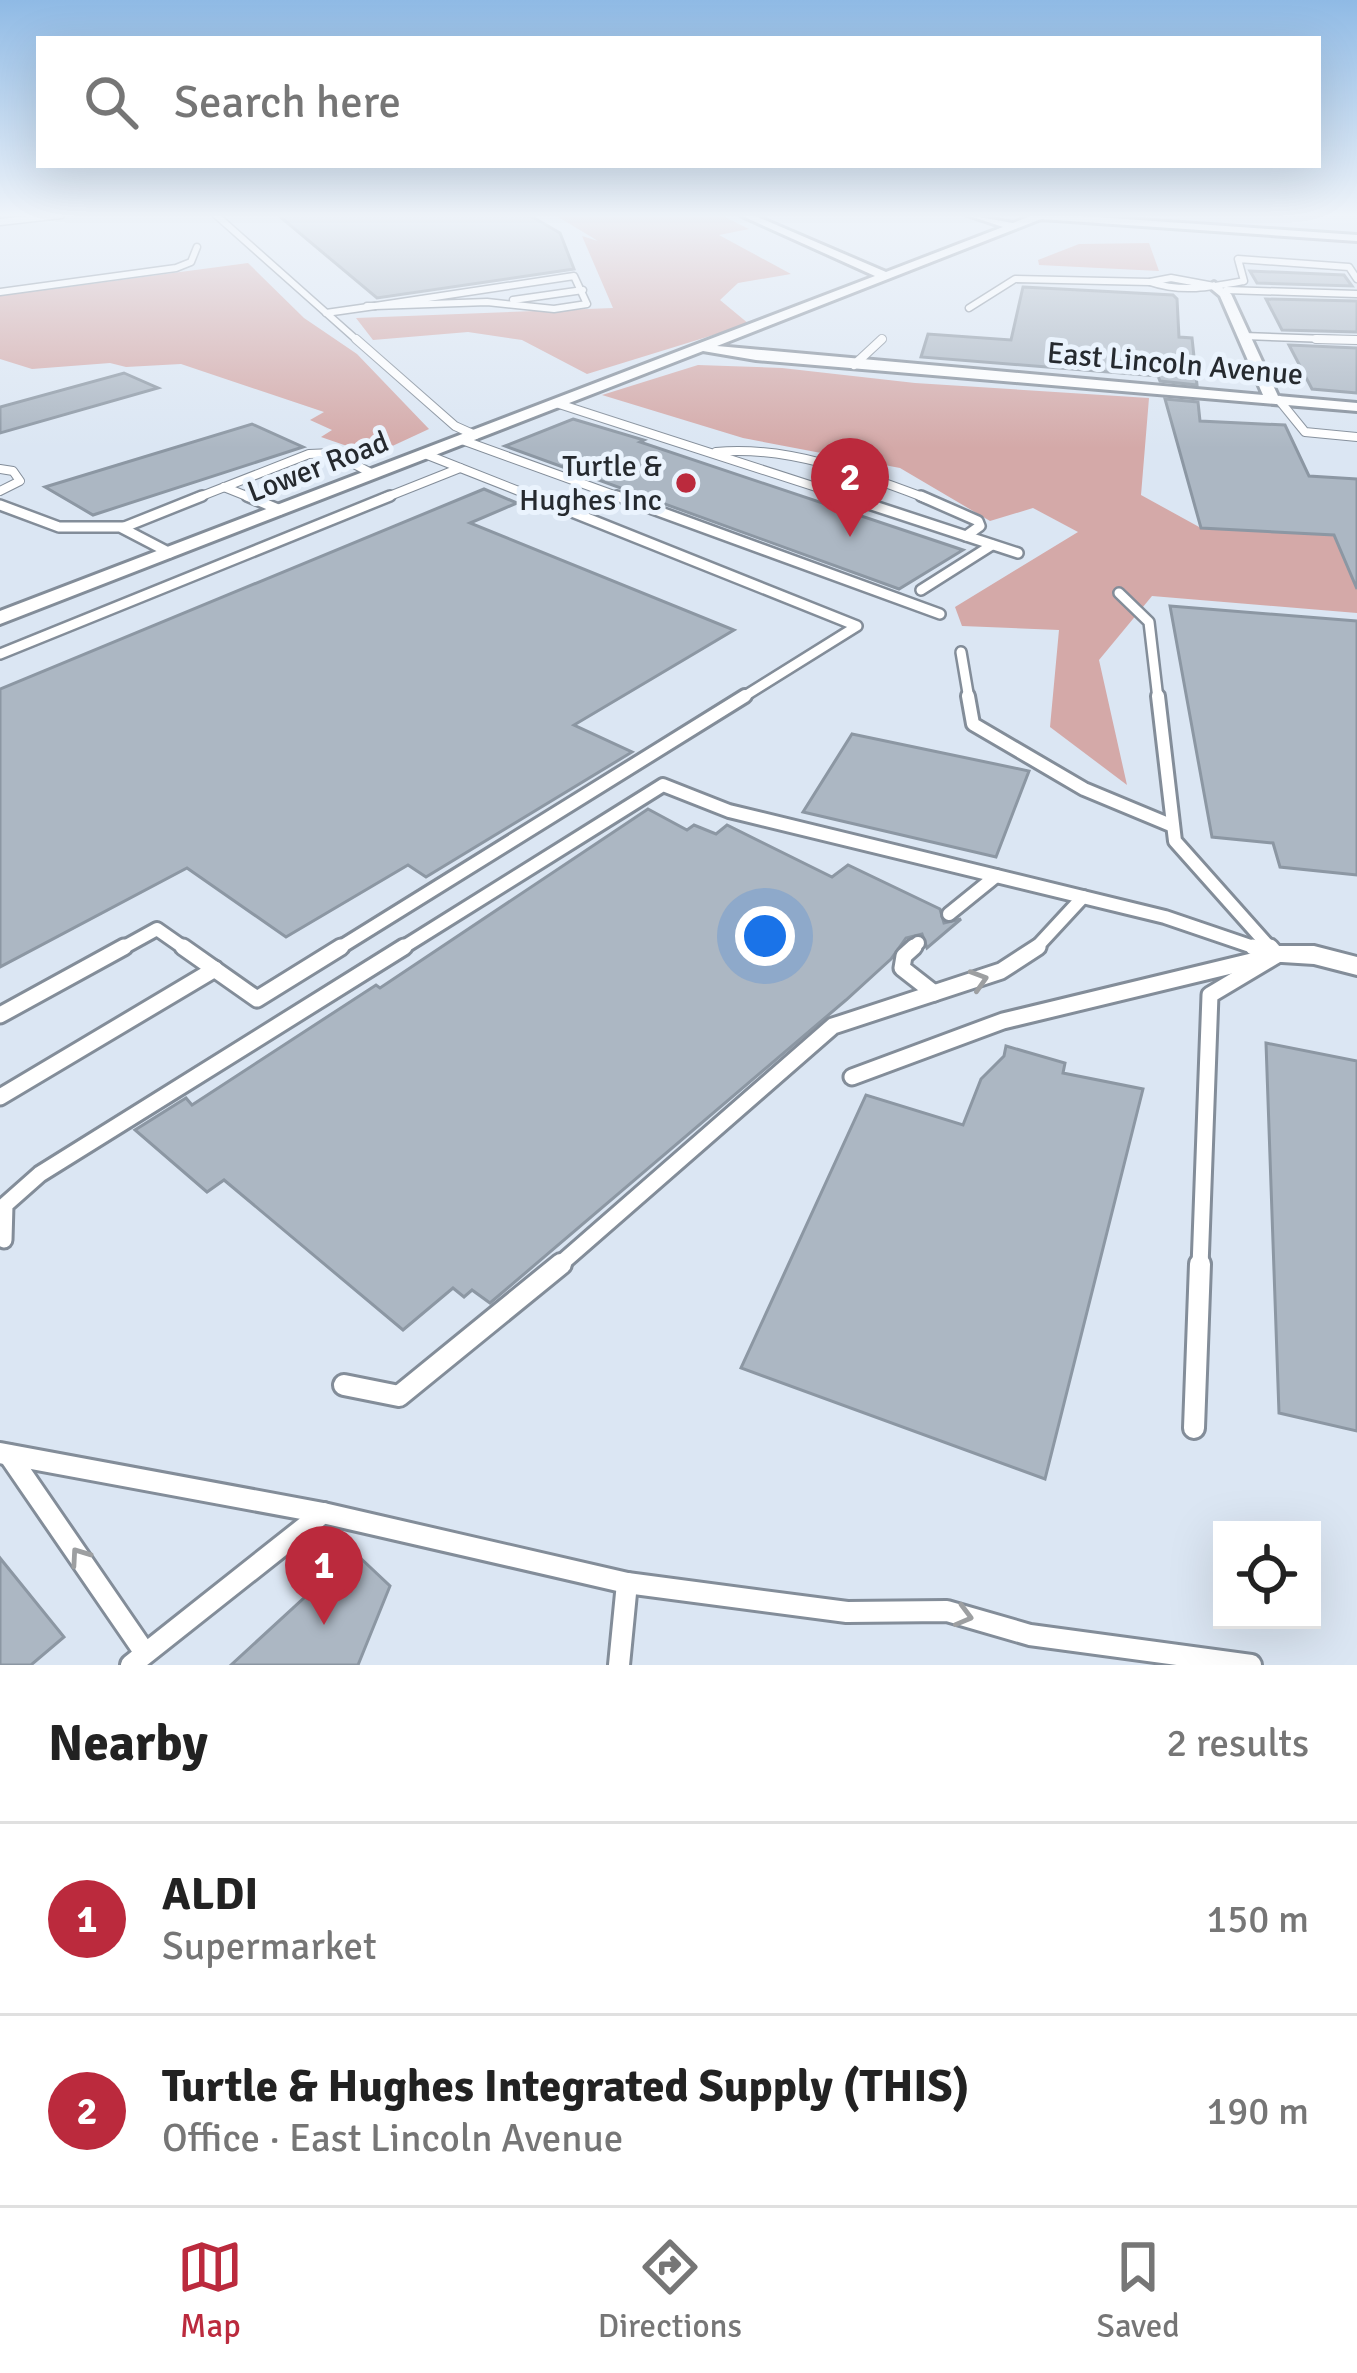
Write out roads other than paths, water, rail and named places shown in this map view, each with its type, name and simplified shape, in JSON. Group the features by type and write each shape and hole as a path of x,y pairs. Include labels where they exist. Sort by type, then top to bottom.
{"street":[{"name":"Lower Road","path":"0,618 843,293"},
{"path":"1220,293 1276,400"},
{"name":"East Lincoln Avenue","path":"702,347 1357,407"},
{"path":"1277,955 1314,955 1357,966"}],"lane":[{"path":"303,293 468,437 940,614"},
{"path":"326,313 459,293"},
{"path":"367,306 496,303 565,293"},
{"path":"496,303 548,309 587,304 584,293"},
{"path":"970,308 994,293"},
{"path":"1327,293 1357,294"},
{"path":"1244,336 1357,340"},
{"path":"854,364 882,339"},
{"path":"1276,400 1306,432 1357,436"},
{"path":"556,404 1018,553"},
{"path":"715,452 754,450 872,481 978,521 980,526 966,536"},
{"path":"0,505 24,521 59,530 124,526 322,452 373,474"},
{"path":"0,1015 157,929 257,999 857,626 425,454"},
{"path":"0,654 461,468"},
{"path":"0,469 13,471 20,482 0,491"},
{"path":"844,496 872,481"},
{"path":"223,487 280,510"},
{"path":"124,526 170,553"},
{"path":"921,590 992,544"},
{"path":"1119,593 1149,622 1175,841 1277,955"},
{"path":"961,652 973,724 1084,789 1173,826"},
{"path":"4,1240 5,1205 40,1174 663,785 729,811 1165,917 1277,955"},
{"path":"949,914 996,876"},
{"path":"344,1385 399,1396 673,1170 833,1026 1011,969 1061,928 1083,897"},
{"path":"918,944 904,956 902,968 934,993"},
{"path":"852,1077 923,1044 999,1021 1277,955"},
{"path":"1194,1428 1210,995 1277,955"},
{"path":"0,1096 215,969"},
{"path":"4,1454 323,1513 627,1583 847,1612 947,1611 1030,1635 1251,1665"},
{"path":"4,1454 138,1659 323,1513"},
{"path":"619,1665 627,1583"}],"place":[{"name":"Turtle & Hughes Inc","path":"686,483"},
{"name":"Turtle & Hughes Integrated Supply (THIS)","path":"850,537"},
{"name":"ALDI","path":"324,1625"}]}
